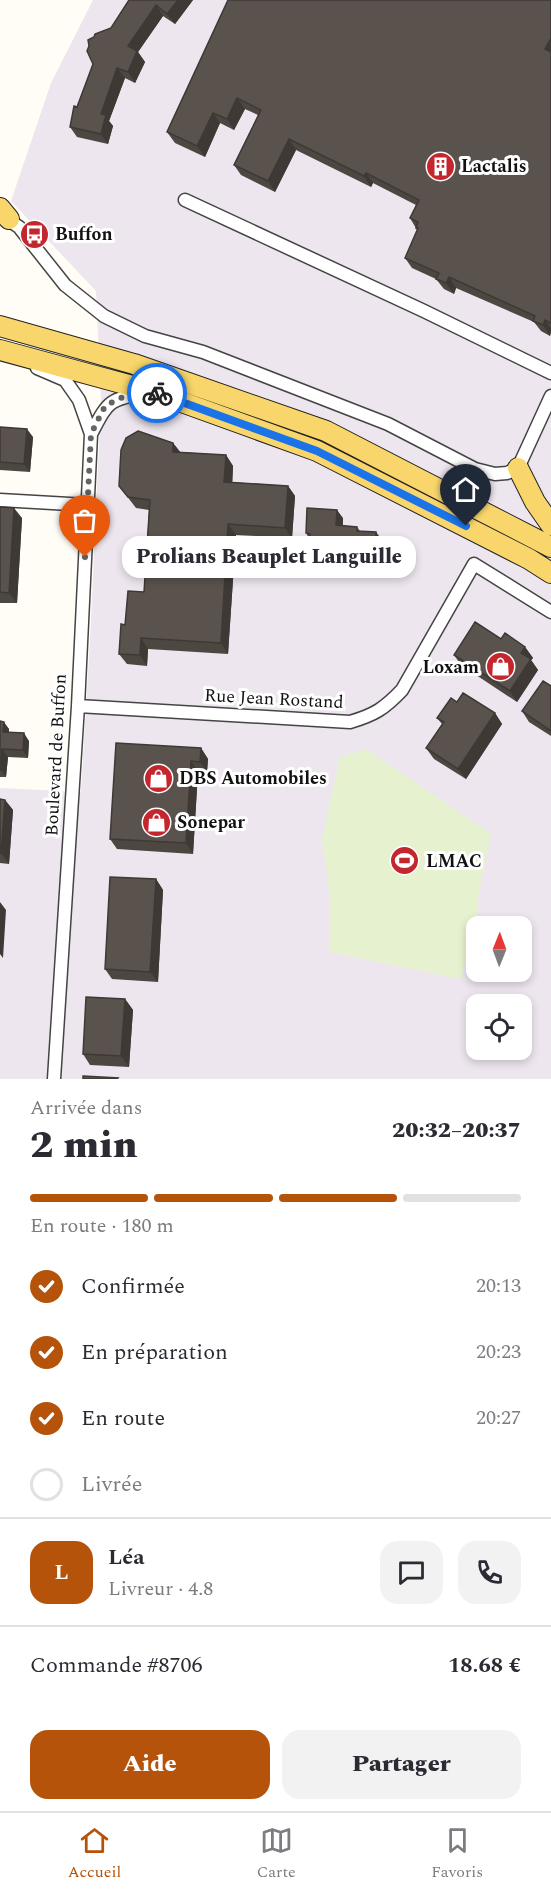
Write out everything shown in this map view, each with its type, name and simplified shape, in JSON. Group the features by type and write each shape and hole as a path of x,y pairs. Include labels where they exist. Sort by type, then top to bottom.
{"main road":[{"path":"0,326 134,364 326,431 551,547"},
{"path":"0,351 154,392 317,451 529,559 551,573"},
{"path":"518,468 535,502 551,525"}],"street":[{"path":"184,200 424,311 551,373"},
{"path":"3,214 28,237 65,285 104,316 145,336 204,352 388,424 475,469 495,474 507,473 518,468 551,396"},
{"path":"0,351 65,380 79,400 91,434"},
{"path":"91,434 105,406 123,397 154,392"},
{"name":"Boulevard de Buffon","path":"54,1079 78,706 91,434"},
{"path":"0,500 87,505"},
{"name":"Rue Jean Rostand","path":"78,706 350,722 371,716 387,705 402,690 474,564 551,612"}],"shaded area":[{"path":"93,0 551,0 551,1079 0,1079 0,788 81,792 101,400 96,291 11,201 51,83"}],"green space":[{"name":"LMAC","path":"366,749 491,834 479,891 477,916 466,916 466,959 461,979 329,952 329,889 322,840 340,757"}],"building":[{"path":"129,0 178,0 167,14 156,5 128,46 137,51 128,72 117,68 101,114 106,115 101,134 70,127 74,106 77,107 93,64 87,51 88,40 95,34 111,28"},
{"name":"Lactalis","path":"228,0 551,0 551,38 545,49 551,52 551,323 545,320 543,325 533,321 535,316 449,277 446,283 436,279 439,273 405,258 418,228 416,228 418,222 410,218 419,200 366,173 364,176 289,139 268,181 234,165 261,110 237,98 227,119 213,113 197,146 167,132"},
{"path":"0,427 27,429 24,464 0,462"},
{"path":"138,431 173,443 173,452 226,455 224,482 288,486 285,528 228,524 221,643 141,638 140,655 119,654 121,624 125,625 128,591 144,592 150,500 128,497 119,486 121,450 126,438"},
{"path":"0,507 14,508 9,593 0,592"},
{"path":"307,508 337,510 336,525 357,527 357,531 376,532 375,553 348,551 349,548 309,549 310,534 306,533"},
{"name":"Loxam","path":"475,622 501,639 505,633 525,647 521,653 531,659 510,691 454,655"},
{"path":"543,681 551,686 551,731 522,711"},
{"path":"463,693 495,713 458,769 426,748 444,722 437,718 451,698 457,702"},
{"path":"0,721 4,722 3,732 24,733 23,750 2,749 1,770 0,770"},
{"path":"116,743 201,748 200,762 191,761 186,843 110,839"},
{"path":"0,799 5,800 1,853 0,853"},
{"path":"110,877 156,879 150,972 105,969"},
{"path":"86,997 125,999 121,1056 83,1054"},
{"path":"83,1076 118,1078 83,1079"}],"way so far":[{"path":"85,557 91,434 105,406 123,397 157,393"}],"place":[{"name":"Lactalis","path":"440,166"},
{"name":"Buffon","path":"34,234"},
{"name":"Prolians Beauplet Languille","path":"85,557"},
{"name":"Loxam","path":"500,667"},
{"name":"DBS Automobiles","path":"158,778"},
{"name":"Sonepar","path":"156,822"},
{"name":"LMAC","path":"405,861"}],"route":[{"path":"157,393 317,451 466,526"}]}
